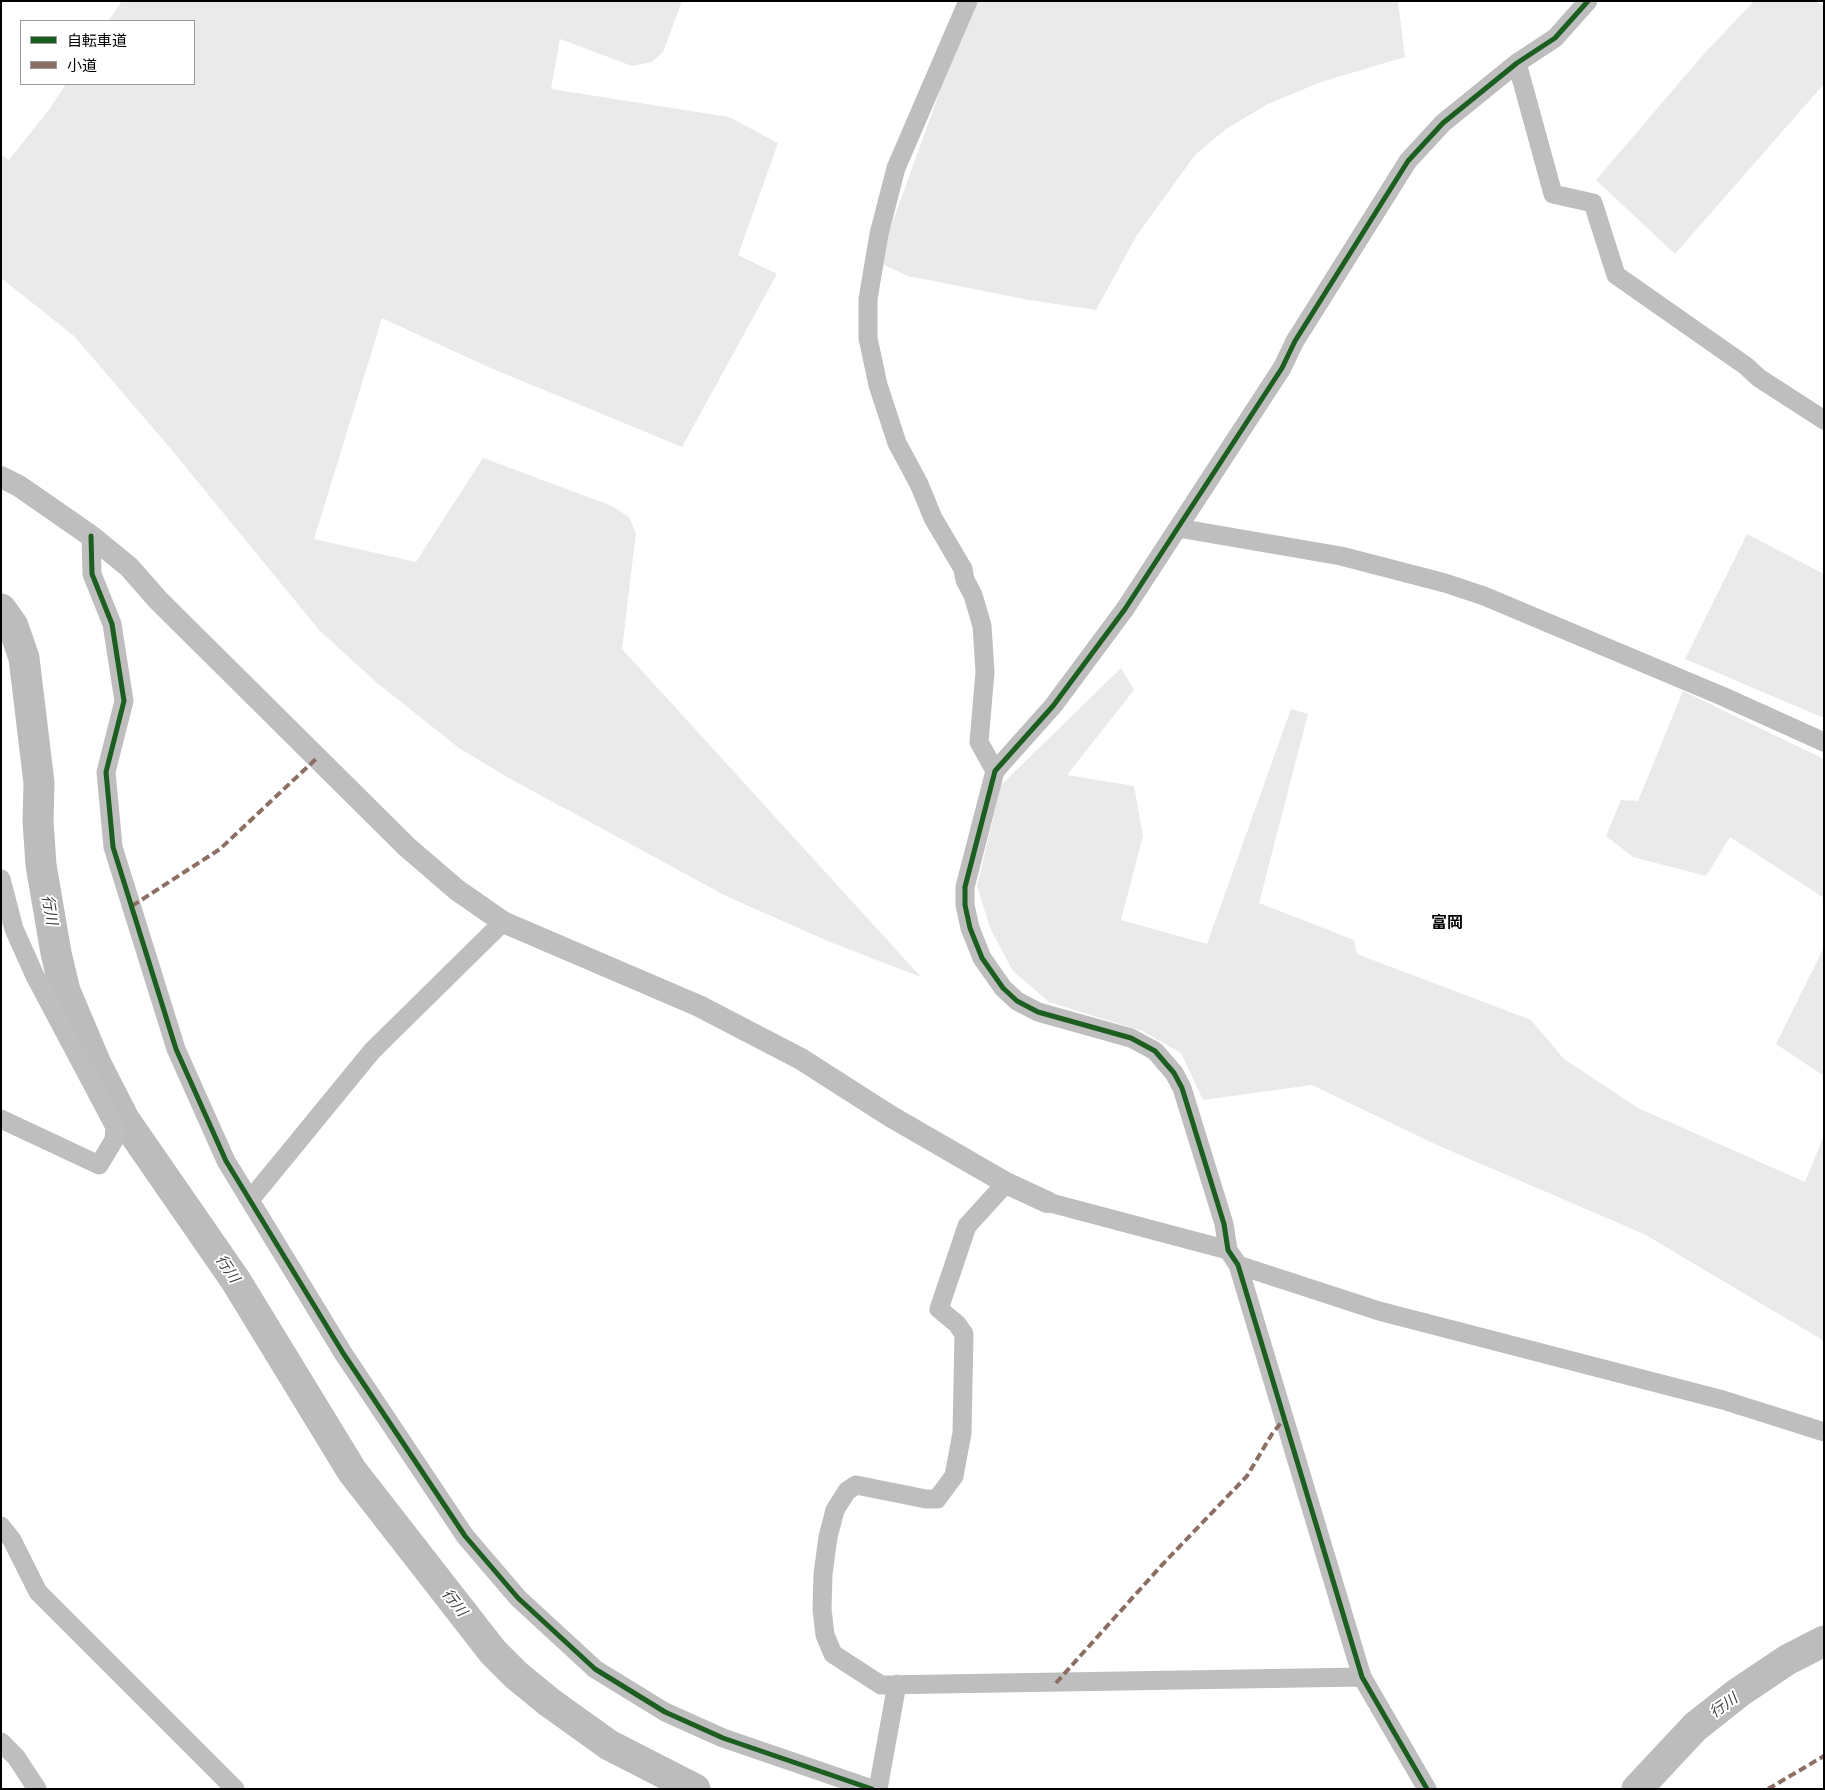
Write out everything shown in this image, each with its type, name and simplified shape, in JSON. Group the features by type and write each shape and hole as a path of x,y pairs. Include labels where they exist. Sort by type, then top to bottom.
{"street":[{"path":"968,1 896,168 879,234 869,290 868,338 878,385 897,442 919,484 933,518 963,568 965,580 973,595 982,626 985,672 979,742 995,771"},
{"path":"1427,1788 1362,1677 1182,1088 1165,1062 1155,1051 1132,1038 1038,1012 1018,1001 1003,988 982,958 970,928 965,905 965,887 995,771 1053,706 1125,609 1282,368 1295,341 1408,162 1443,123 1517,63 1555,38 1588,1"},
{"path":"1517,63 1553,194 1593,203 1616,275 1746,366 1759,378 1824,420"},
{"path":"1,477 19,486 91,536 129,567 158,600 407,847 457,890 503,922 699,1006 802,1058 890,1116 1006,1183 1048,1202 1233,1257 1379,1311 1723,1400 1824,1432"},
{"path":"1178,528 1341,556 1445,583 1484,596 1722,696 1824,742"},
{"path":"91,536 92,574 112,624 124,702 106,772 113,847 176,1049 226,1161 343,1353 465,1536 518,1598 595,1669 665,1712 723,1738 872,1789"},
{"path":"1,879 18,937 35,976 115,1127 114,1140 99,1165 1,1120"},
{"path":"250,1200 372,1051 503,922"},
{"path":"1006,1183 967,1226 939,1309 957,1324 964,1334 962,1433 954,1476 938,1498 926,1499 856,1485 847,1491 839,1504 828,1537 823,1574 822,1609 826,1635 834,1654 881,1685 1362,1677"},
{"path":"1,1526 12,1540 38,1592 235,1789"},
{"path":"878,1789 897,1684"},
{"path":"1,1742 16,1757 37,1789"}],"shaded area":[{"path":"122,1 682,1 663,52 652,62 632,66 560,39 551,89 729,117 778,143 738,255 777,274 682,447 486,366 382,318 314,539 416,562 483,458 612,506 629,517 636,533 622,649 921,977 830,942 726,896 507,777 459,748 376,682 320,631 170,448 74,336 1,278 1,154 9,160 48,111 65,85 195,85 195,20 109,20"},
{"path":"966,1 1398,1 1405,57 1321,82 1268,104 1226,129 1195,155 1137,235 1096,310 1029,300 908,276 882,264 880,257 937,99"},
{"path":"1754,1 1815,1 1824,6 1824,84 1675,254 1596,180 1702,56"},
{"path":"1747,534 1824,574 1824,718 1685,659"},
{"path":"1121,668 1134,690 1067,775 1134,786 1143,836 1121,920 1207,944 1291,709 1308,714 1259,903 1354,940 1357,954 1531,1020 1564,1059 1638,1108 1805,1182 1824,1135 1824,1341 1644,1234 1437,1145 1312,1085 1203,1100 1181,1053 1142,1031 1049,1002 1013,971 990,928 977,886 1001,785"},
{"path":"1683,691 1824,759 1824,898 1730,837 1706,876 1633,857 1606,836 1621,800 1638,801"},
{"path":"1824,947 1824,1076 1776,1044"}],"waterway":[{"name":"行川","path":"1,609 13,626 24,658 39,783 38,821 41,865 56,953 65,991 96,1064 124,1119 236,1281 352,1471 493,1652 516,1675 549,1702 609,1745 695,1789"},
{"name":"行川","path":"1637,1789 1695,1727 1738,1693 1787,1660 1824,1641"}],"marked path":[{"path":"132,906 220,849 317,758"},
{"path":"1056,1683 1161,1566 1247,1476 1272,1434 1284,1419"},
{"path":"1768,1789 1824,1756"}],"cycle path":[{"path":"1427,1789 1362,1677 1238,1265 1228,1250 1224,1224 1182,1088 1174,1073 1155,1051 1131,1038 1038,1012 1017,1001 1003,988 982,958 970,928 965,905 965,887 995,771 1053,706 1125,609 1282,368 1295,341 1408,161 1443,123 1517,63 1555,38 1588,1"},
{"path":"91,536 92,574 112,624 124,701 106,772 113,847 176,1049 226,1161 343,1353 465,1536 518,1598 595,1669 665,1712 723,1738 872,1789"}],"district":[{"name":"富岡","path":"1447,924"}]}
